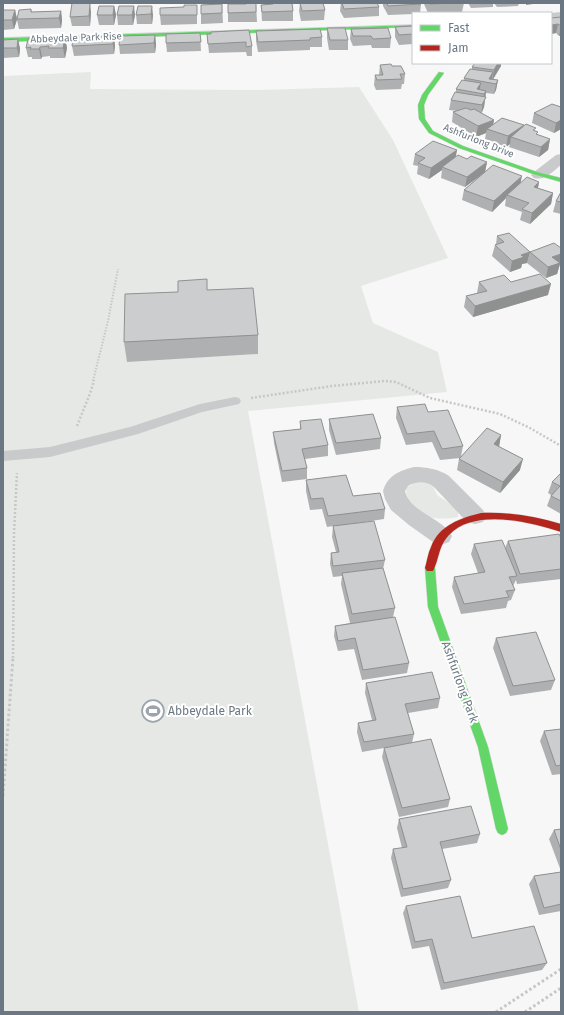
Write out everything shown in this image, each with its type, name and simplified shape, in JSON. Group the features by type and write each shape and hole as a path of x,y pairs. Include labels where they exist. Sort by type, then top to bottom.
{"street":[{"name":"Abbeydale Park Rise","path":"3,40 412,26"},
{"name":"Ashfurlong Drive","path":"441,73 422,102 420,110 425,124 430,131 473,151 539,175 561,180"},
{"path":"539,175 561,158"},
{"path":"475,516 438,479 428,475 419,474 407,476 398,482 395,490 396,500 406,511 441,536 452,528 475,516 507,515 561,528"},
{"name":"Ashfurlong Park","path":"441,536 434,547 431,561 430,585 433,607 483,747 502,829"}],"lane":[{"path":"3,456 50,452 133,431 200,408 236,401"}],"path":[{"path":"68,447 90,391 108,321 118,268"},
{"path":"236,401 332,386 385,380 396,382 430,398 500,414 528,427 561,446"},
{"path":"3,796 14,650 14,533 18,455"},
{"path":"496,1012 561,969"},
{"path":"525,1012 561,988"}],"shaded area":[{"name":"Abbeydale Park","path":"91,72 90,89 259,90 359,87 393,140 448,258 361,286 373,323 438,352 447,392 248,411 359,1012 3,1012 3,76"},
{"path":"425,481 432,484 437,495 455,507 458,512 458,517 440,519 424,515 411,505 406,488 416,482"}],"building":[{"path":"72,3 90,3 89,16 70,17"},
{"path":"256,3 256,12 228,13 228,4"},
{"path":"273,3 292,3 293,11 262,12 261,5"},
{"path":"300,3 323,3 325,10 302,11"},
{"path":"342,3 377,3 379,7 344,9"},
{"path":"387,3 421,3 421,4 388,6"},
{"path":"429,3 457,3 430,4"},
{"path":"222,4 222,13 201,14 201,5"},
{"path":"184,5 197,5 197,15 160,15 160,8 184,7"},
{"path":"99,6 114,6 113,15 97,15"},
{"path":"119,6 134,6 132,15 117,15"},
{"path":"138,6 152,6 151,14 136,15"},
{"path":"31,9 31,12 61,11 59,18 17,19 19,10"},
{"path":"3,10 15,10 12,20 3,20"},
{"path":"561,17 561,26 558,24 552,25 552,18"},
{"path":"412,26 412,34 399,35 395,27"},
{"path":"327,28 345,28 348,40 330,40"},
{"path":"388,28 391,38 373,39 371,36 353,36 351,29"},
{"path":"320,29 322,37 310,38 310,40 258,42 256,31"},
{"path":"249,30 252,46 246,47 246,42 208,44 207,34 211,34 211,32"},
{"path":"200,33 201,42 166,43 166,34"},
{"path":"155,35 154,43 119,45 120,36"},
{"path":"114,36 113,44 72,46 73,38"},
{"path":"65,38 63,48 48,48 49,46 40,47 39,49 30,49 31,47 26,48 28,39"},
{"path":"18,39 17,48 3,48 3,40"},
{"path":"391,64 392,66 401,66 405,74 400,74 402,79 377,80 375,75 383,75 380,65"},
{"path":"474,64 497,64 494,70 472,67"},
{"path":"470,69 493,72 489,79 498,80 496,84 464,78"},
{"path":"462,80 481,83 477,89 486,91 484,94 456,89"},
{"path":"455,92 486,97 482,105 451,100"},
{"path":"552,104 561,107 561,120 556,123 534,113"},
{"path":"466,108 471,110 474,109 494,120 478,126 453,112"},
{"path":"502,118 524,125 508,136 487,129"},
{"path":"526,124 536,128 533,130 538,132 536,134 550,139 541,147 511,137"},
{"path":"433,141 457,150 431,168 418,163 425,158 415,154"},
{"path":"458,155 467,159 471,156 487,162 467,177 442,167"},
{"path":"493,165 522,176 494,201 464,190"},
{"path":"527,177 539,182 534,187 553,193 532,213 522,209 529,203 507,195"},
{"path":"561,192 561,202 556,201"},
{"path":"509,233 530,252 521,255 524,257 512,261 495,245 504,242 497,236"},
{"path":"554,243 561,248 561,254 552,257 560,263 548,267 530,252"},
{"path":"540,274 551,284 475,306 466,296 487,291 479,282 504,275 511,282"},
{"path":"207,279 207,290 253,288 258,335 124,342 125,294 178,292 178,281"},
{"path":"425,404 428,412 448,410 463,446 442,449 434,431 407,434 397,407"},
{"path":"373,414 381,438 336,443 329,419"},
{"path":"321,419 328,445 302,449 307,468 282,471 273,432 301,429 300,421"},
{"path":"487,428 501,435 494,444 523,459 503,482 459,459"},
{"path":"561,473 561,501 551,496 560,486 552,482"},
{"path":"346,475 353,496 380,493 385,509 328,516 323,498 311,499 306,480"},
{"path":"374,521 385,560 333,566 331,553 339,552 333,526"},
{"path":"559,534 561,538 561,569 520,574 508,541"},
{"path":"502,540 517,576 509,577 515,590 506,591 509,597 464,604 454,577 485,572 474,544"},
{"path":"383,568 395,608 352,614 342,573"},
{"path":"395,617 409,663 363,670 355,638 338,641 335,626"},
{"path":"536,632 555,680 513,686 496,638"},
{"path":"432,672 440,698 405,704 414,734 364,742 358,723 376,720 366,683"},
{"path":"561,729 561,765 556,766 544,731"},
{"path":"431,739 450,799 402,808 384,748"},
{"path":"471,806 480,834 440,842 451,880 403,889 393,849 407,847 399,819"},
{"path":"561,829 561,850 554,830"},
{"path":"561,872 561,904 544,908 534,876"},
{"path":"460,896 472,938 534,926 547,963 444,983 432,939 415,942 406,906"}],"traffic: fast":[{"path":"3,40 412,26"},
{"path":"441,73 425,95 421,105 422,119 431,132 461,147 535,173 561,180"},
{"path":"430,568 433,607 483,747 502,829"}],"traffic: jam":[{"path":"430,568 436,546 447,531 462,522 481,517 501,516 543,522 561,528"}],"place":[{"name":"Abbeydale Park","path":"153,711"}]}
